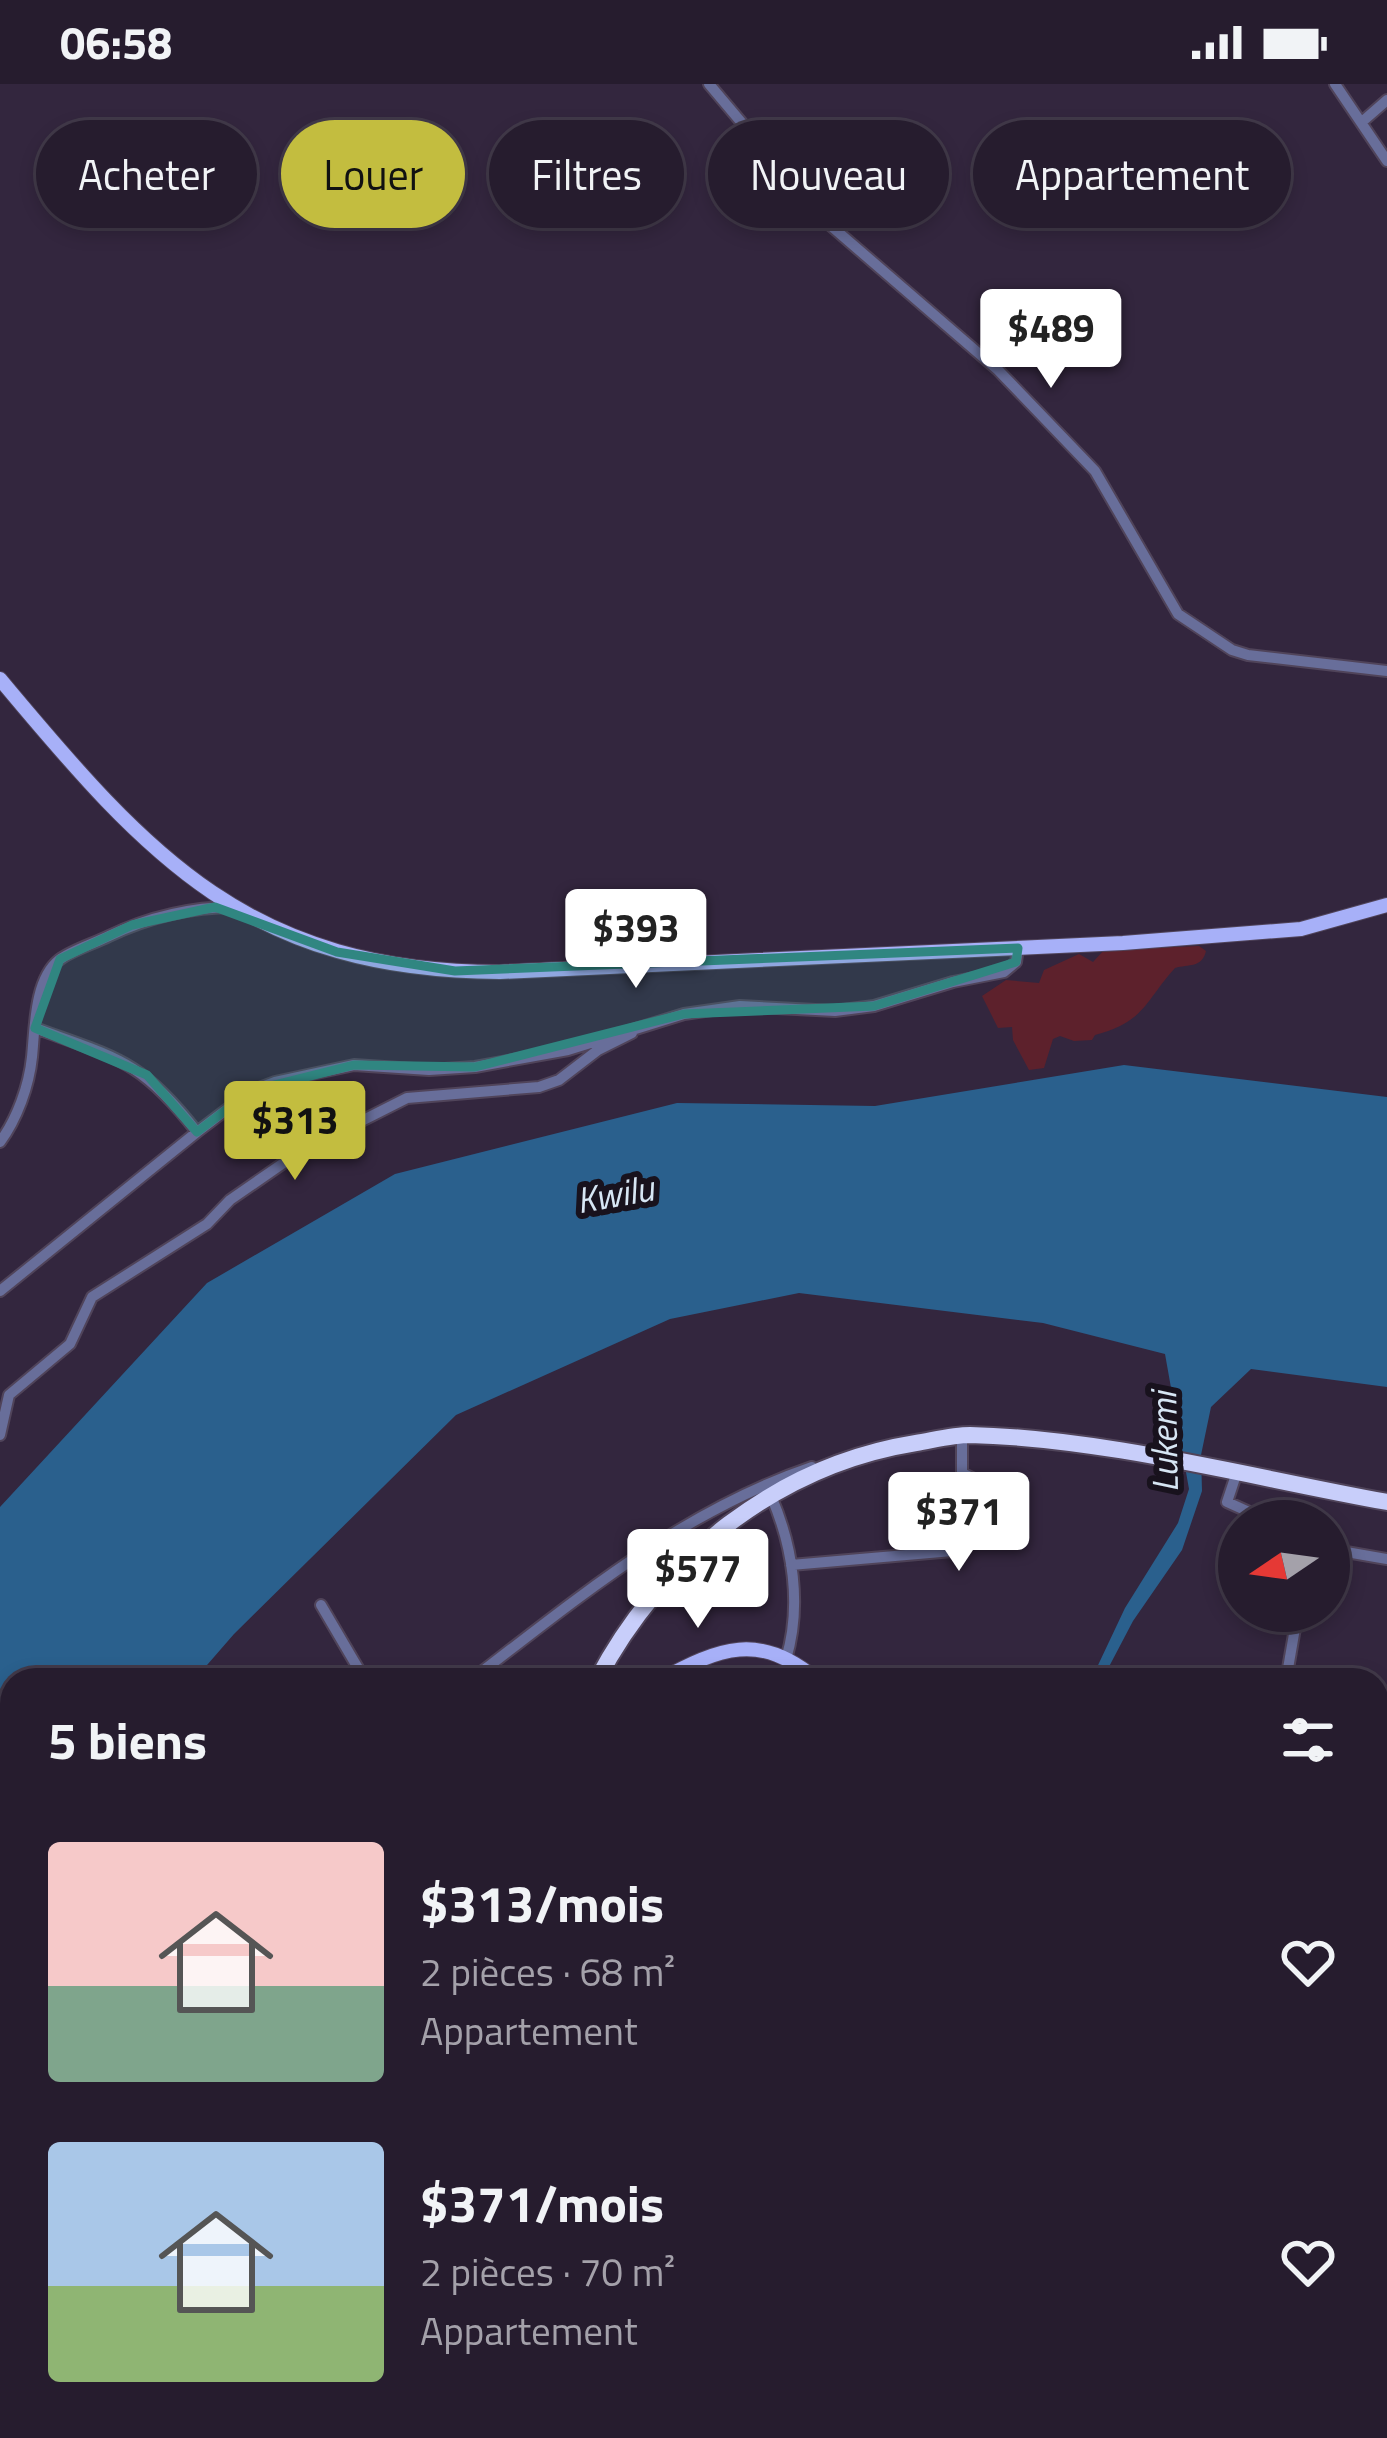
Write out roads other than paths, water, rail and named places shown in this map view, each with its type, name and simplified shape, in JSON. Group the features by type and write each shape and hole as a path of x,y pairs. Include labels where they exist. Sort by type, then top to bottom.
{"highway":[{"path":"603,1668 660,1585 722,1528 808,1476 868,1453 962,1436 1030,1439 1387,1502"}],"main road":[{"path":"0,679 136,834 207,892 274,929 338,952 455,971 598,968 1301,929 1387,905"},
{"path":"682,1668 709,1653 756,1648 799,1668"}],"street":[{"path":"709,84 824,219 998,370 1095,471 1178,614 1215,640 1248,655 1387,671"},
{"path":"1335,84 1387,161"},
{"path":"1363,122 1387,100"},
{"path":"0,1142 13,1125 32,1060 49,970 60,959 132,925 171,913 234,907"},
{"path":"0,1292 197,1132 251,1091 274,1082 354,1065 429,1070 475,1067 568,1050 684,1014 740,1006 835,1011 874,1006 1004,972 1016,962 1018,948"},
{"path":"35,1028 123,1060 147,1075 197,1132"},
{"path":"0,1435 9,1395 70,1344 92,1297 207,1224 230,1200 298,1153 407,1098 539,1088 559,1080 636,1028"},
{"path":"791,1565 964,1550 982,1491 978,1481 962,1473 962,1436"},
{"path":"488,1668 687,1523 783,1477 868,1453"},
{"path":"1228,1500 1234,1474"},
{"path":"771,1496 782,1521 791,1565 794,1627 786,1659"},
{"path":"1350,1552 1387,1558"},
{"path":"321,1605 358,1668"},
{"path":"1288,1668 1294,1632"}],"water":[{"name":"Kwilu","path":"1124,1065 1387,1097 1387,1387 1251,1369 1211,1407 1201,1455 1202,1491 1182,1550 1133,1621 1108,1668 1097,1668 1125,1608 1178,1523 1189,1489 1165,1354 1043,1323 799,1293 670,1319 456,1415 204,1668 0,1668 0,1507 207,1283 395,1174 677,1103 875,1106"}],"water label":[{"name":"Lukemi","path":"1164,1442"}]}
